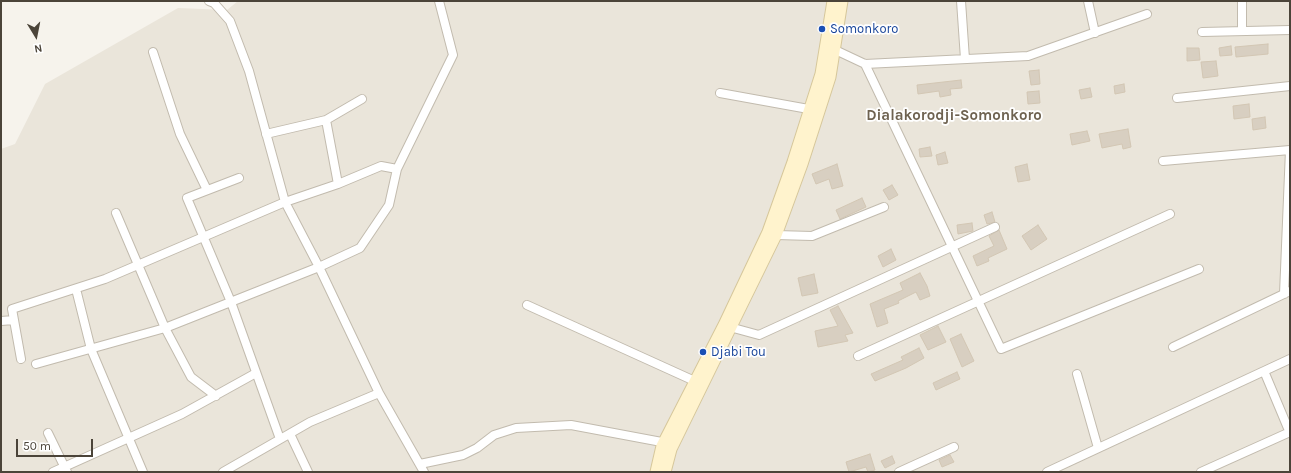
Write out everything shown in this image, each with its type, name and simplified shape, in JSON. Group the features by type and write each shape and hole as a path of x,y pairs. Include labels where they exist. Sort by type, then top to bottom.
{"main road":[{"path":"830,48 833,1"},
{"path":"656,472 772,234 793,162 814,110 821,74 830,48 842,1"},
{"path":"665,472 669,444"}],"street":[{"path":"209,1 214,3 230,21 249,71 285,202 319,267 379,393 424,472"},
{"path":"36,364 165,328 319,267 360,248 389,205 397,169 453,55 439,1"},
{"path":"961,1 965,59"},
{"path":"1088,1 1094,33"},
{"path":"1242,1 1242,32"},
{"path":"830,48 865,64 1028,56 1147,14"},
{"path":"1202,32 1290,30"},
{"path":"153,52 180,134 207,190"},
{"path":"865,64 1001,349 1199,269"},
{"path":"1177,98 1290,86"},
{"path":"720,93 814,110"},
{"path":"266,134 326,120 362,99"},
{"path":"326,120 338,184"},
{"path":"1162,161 1290,150 1287,293 1173,347"},
{"path":"20,359 12,309 105,279 285,202 338,184 381,166 397,169"},
{"path":"239,178 186,198 231,302 280,439"},
{"path":"772,234 812,236 884,207"},
{"path":"116,213 165,328 191,377 216,396"},
{"path":"858,356 1170,214"},
{"path":"728,326 759,335 995,227"},
{"path":"76,289 90,349 143,472"},
{"path":"527,305 699,383"},
{"path":"1,321 14,320"},
{"path":"1051,471 1290,359"},
{"path":"1201,472 1290,432 1264,371"},
{"path":"52,472 66,469 128,438 182,414 256,373"},
{"path":"1077,374 1098,448"},
{"path":"223,472 310,422 379,393"},
{"path":"420,464 463,454 477,448 494,435 516,428 571,425 669,444"},
{"path":"48,433 66,469"},
{"path":"290,434 308,472"},
{"path":"899,472 954,447"}],"shaded area":[{"path":"238,1 1290,1 1290,472 1,472 1,149 15,144 45,84 178,8 227,10"}],"building":[{"path":"1268,44 1268,54 1236,57 1235,47"},
{"path":"1231,46 1232,55 1220,56 1219,48"},
{"path":"1187,48 1199,48 1200,60 1187,61"},
{"path":"1216,61 1218,76 1203,78 1201,62"},
{"path":"1039,70 1040,84 1031,85 1029,71"},
{"path":"961,80 962,88 950,89 951,95 940,97 939,91 918,94 917,85"},
{"path":"1124,84 1125,92 1115,94 1114,86"},
{"path":"1090,88 1092,97 1081,99 1079,90"},
{"path":"1039,91 1040,103 1028,104 1027,92"},
{"path":"1249,104 1250,117 1234,119 1233,106"},
{"path":"1265,117 1266,128 1253,130 1252,119"},
{"path":"1128,129 1131,147 1123,149 1122,144 1102,148 1099,134"},
{"path":"1087,131 1090,141 1072,145 1070,134"},
{"path":"930,147 932,156 920,157 919,149"},
{"path":"945,152 948,163 938,165 936,155"},
{"path":"837,164 843,186 832,189 829,179 816,184 812,174"},
{"path":"1027,164 1030,180 1018,182 1015,167"},
{"path":"892,185 898,195 889,200 883,190"},
{"path":"862,198 866,207 840,219 836,210"},
{"path":"992,212 995,222 987,224 984,215"},
{"path":"972,223 973,231 958,234 957,225"},
{"path":"1038,225 1047,239 1031,250 1022,236"},
{"path":"999,230 1007,249 988,258 989,261 977,266 973,256 994,246 989,236"},
{"path":"891,249 896,260 883,267 878,256"},
{"path":"920,273 927,286 930,296 920,300 916,292 898,301 899,303 884,309 888,323 877,327 870,304 903,290 900,283"},
{"path":"814,274 818,293 802,296 798,278"},
{"path":"838,306 853,333 845,335 848,341 818,347 815,331 838,326 830,310"},
{"path":"938,326 946,342 928,350 920,335"},
{"path":"961,334 974,361 962,367 950,339"},
{"path":"919,348 924,358 906,368 875,381 871,374 903,360 901,357"},
{"path":"957,372 960,379 936,390 933,383"},
{"path":"870,454 875,470 868,472 866,467 849,472 846,462"},
{"path":"950,455 954,462 942,467 939,460"},
{"path":"892,456 895,463 885,468 881,461"}],"place":[{"name":"Somonkoro","path":"822,29"},
{"name":"Djabi Tou","path":"703,352"}],"district":[{"name":"Dialakorodji-Somonkoro","path":"954,116"}]}
